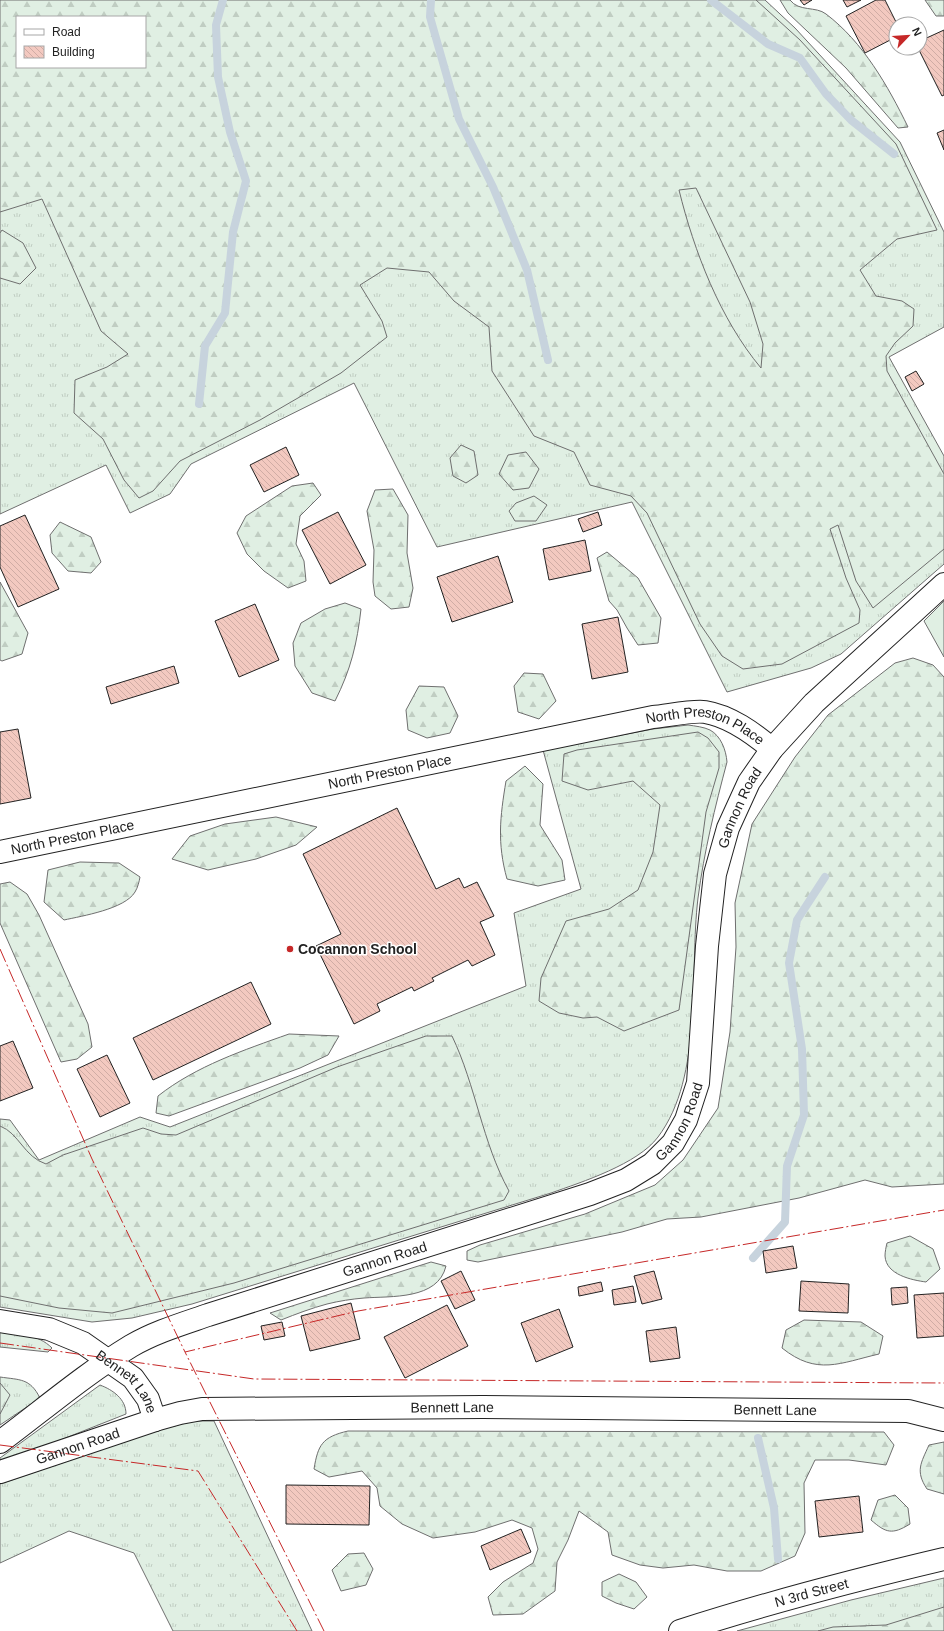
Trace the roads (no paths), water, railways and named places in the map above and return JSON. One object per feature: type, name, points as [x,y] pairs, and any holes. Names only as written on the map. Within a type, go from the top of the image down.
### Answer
[{"type":"street","name":"Gannon Road","points":[[0,1442],[110,1361],[132,1346],[156,1333],[590,1194],[626,1180],[652,1164],[673,1143],[686,1120],[698,1084],[715,874],[728,828],[749,782],[772,749],[814,703],[848,670],[944,584]]},
{"type":"street","name":"North Preston Place","points":[[0,852],[653,717],[705,712],[750,730],[772,749]]},
{"type":"street","name":"Bennett Lane","points":[[0,1321],[48,1329],[83,1343],[133,1378],[148,1399],[155,1420],[180,1412],[202,1409],[483,1407],[908,1411],[944,1420]]},
{"type":"street","name":"Gannon Road","points":[[0,1472],[155,1420]]},
{"type":"street","name":"N 3rd Street","points":[[680,1631],[763,1605],[865,1577],[944,1559]]},
{"type":"waterway","points":[[199,404],[205,346],[225,313],[233,232],[246,181],[230,132],[218,77],[216,25],[223,0]]},
{"type":"waterway","points":[[431,0],[430,17],[459,119],[493,187],[527,270],[548,360]]},
{"type":"waterway","points":[[711,0],[768,44],[800,58],[826,94],[851,120],[894,154]]},
{"type":"waterway","points":[[753,1258],[785,1222],[787,1166],[804,1115],[802,1049],[789,963],[797,920],[825,877]]},
{"type":"waterway","points":[[758,1438],[774,1508],[778,1559]]},
{"type":"place","name":"Cocannon School","points":[[290,949]]}]
